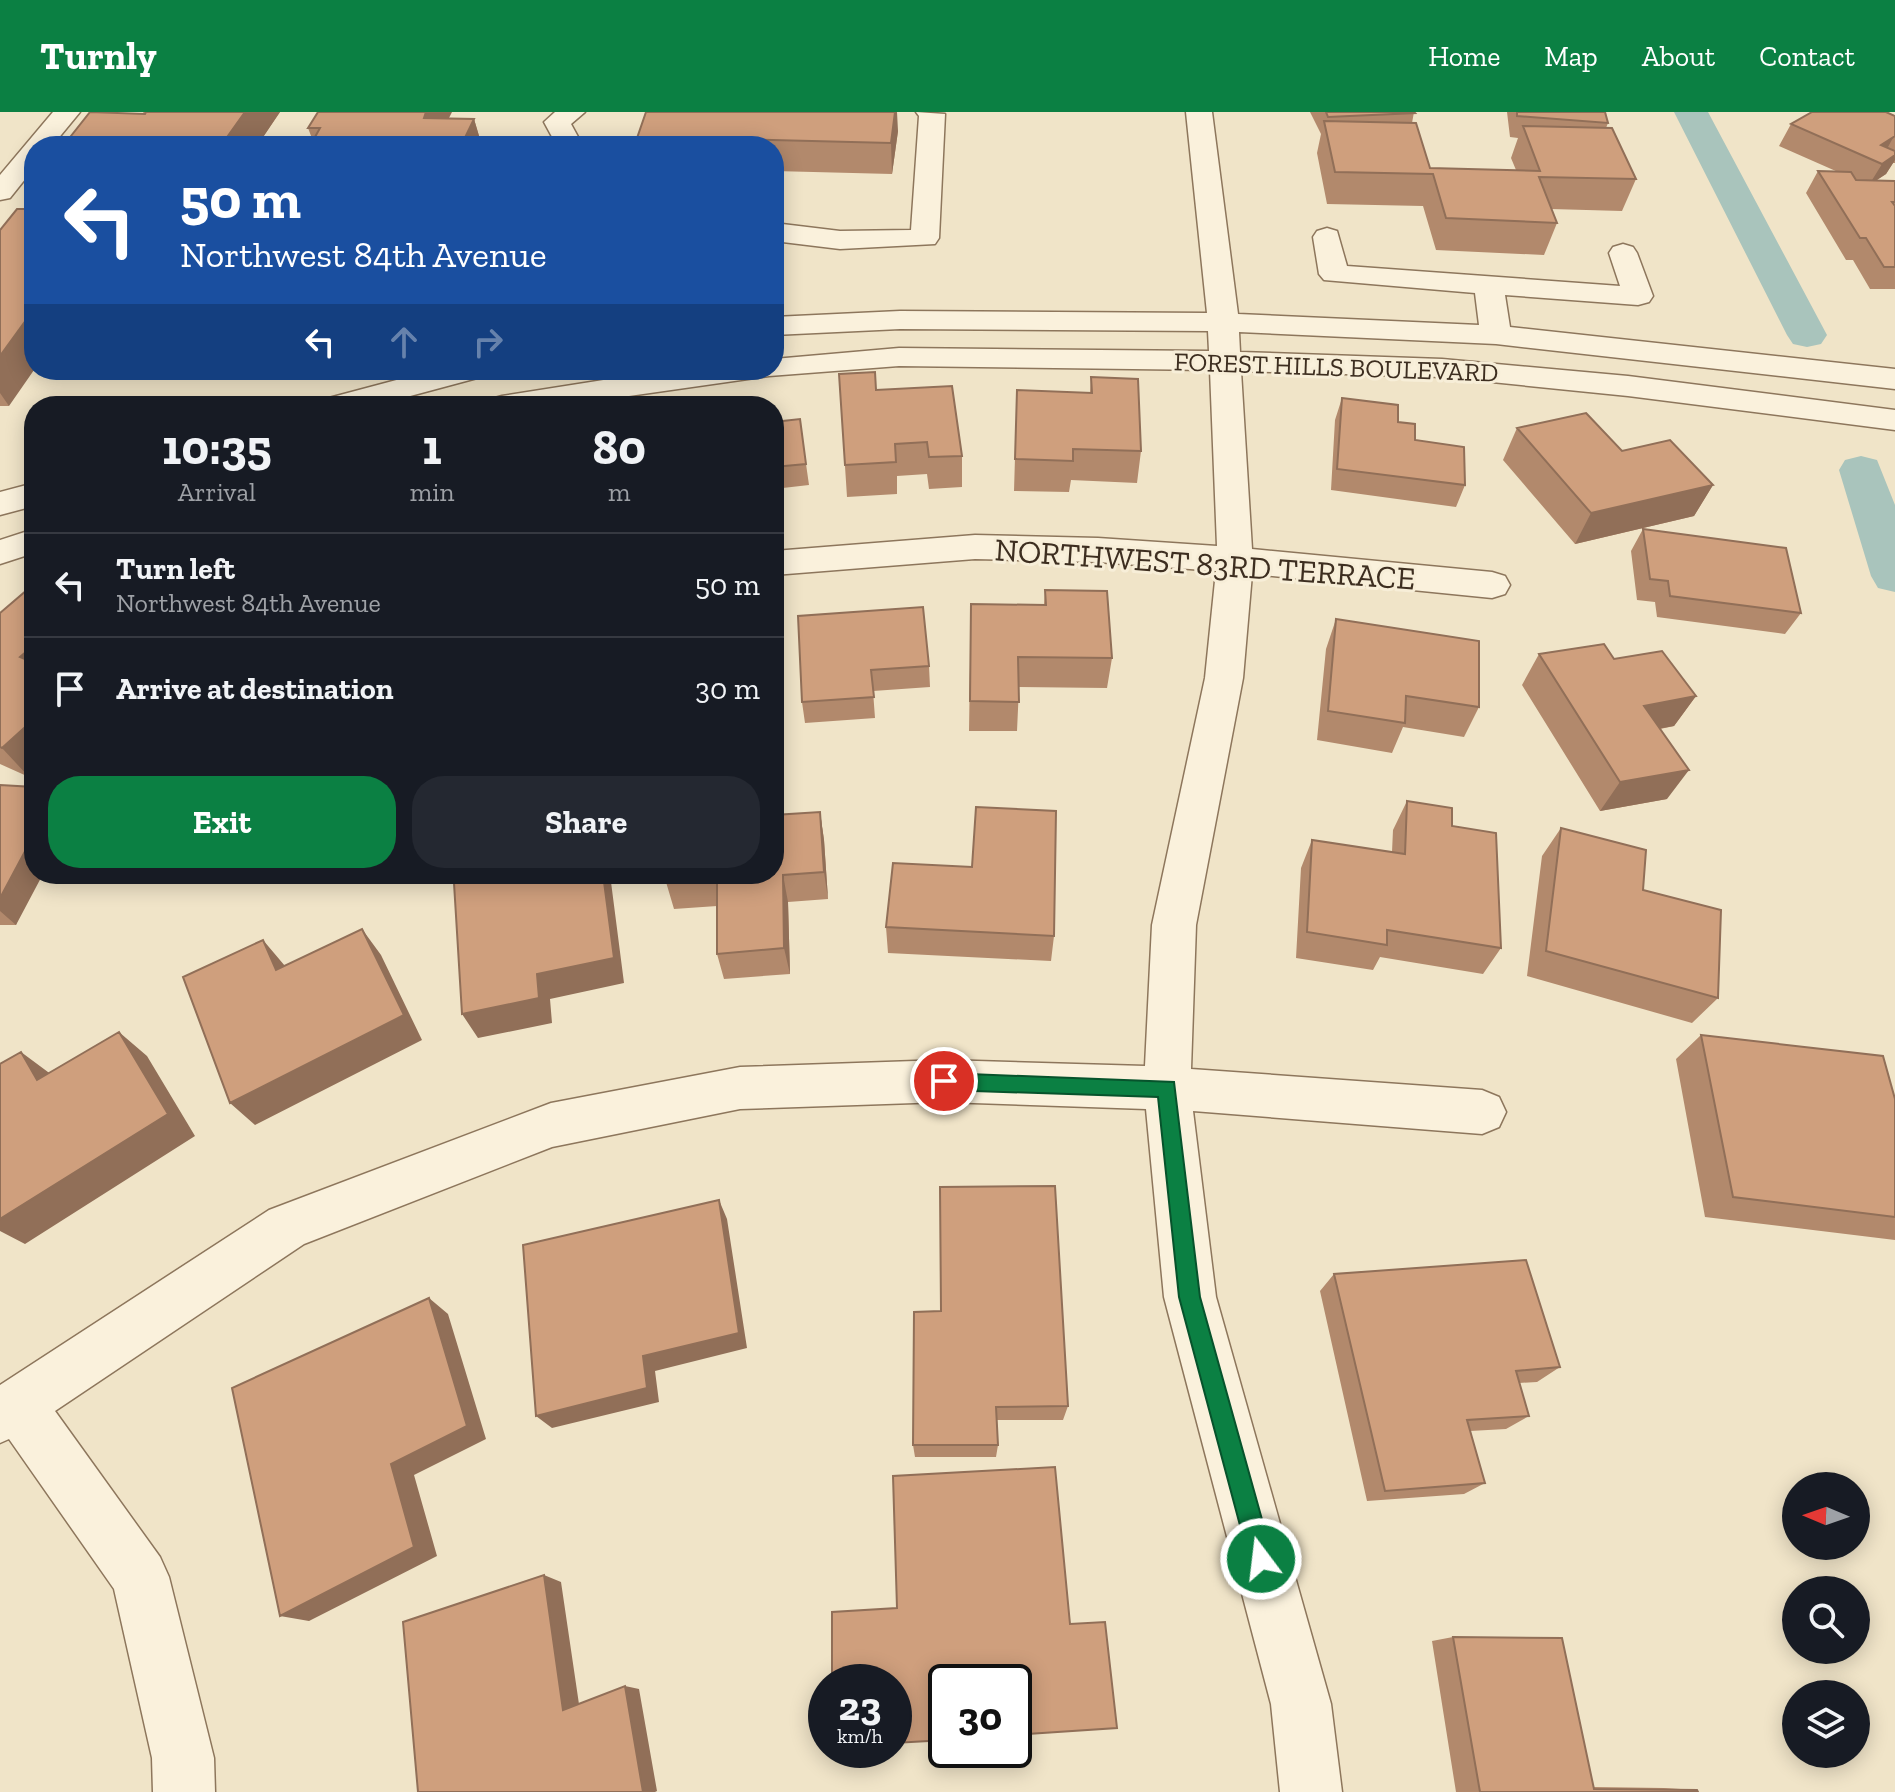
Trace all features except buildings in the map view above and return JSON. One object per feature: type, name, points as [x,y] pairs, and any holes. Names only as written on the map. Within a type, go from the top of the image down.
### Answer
[{"type":"street","points":[[47,136],[67,112]]},
{"type":"street","points":[[565,136],[557,122],[572,112]]},
{"type":"street","points":[[784,233],[840,240],[925,238],[932,114],[929,112]]},
{"type":"street","points":[[1199,112],[1222,322],[1235,560],[1224,678],[1174,925],[1167,1088],[1190,1297],[1301,1704],[1311,1792]]},
{"type":"street","points":[[0,192],[24,163]]},
{"type":"street","points":[[1327,237],[1334,274],[1638,296],[1623,253]]},
{"type":"street","points":[[1489,285],[1496,335]]},
{"type":"street","name":"FOREST HILLS BOULEVARD","points":[[784,326],[900,320],[1222,322],[1496,335],[1895,379]]},
{"type":"street","name":"FOREST HILLS BOULEVARD","points":[[784,367],[899,357],[1225,361],[1442,368],[1628,386],[1895,420]]},
{"type":"street","points":[[1839,373],[1846,414]]},
{"type":"street","points":[[373,396],[429,380]]},
{"type":"street","points":[[560,396],[664,380]]},
{"type":"street","points":[[0,504],[24,497]]},
{"type":"street","points":[[0,552],[24,544]]},
{"type":"street","name":"NORTHWEST 83RD TERRACE","points":[[784,562],[868,553],[1039,548],[1235,560],[1492,585]]},
{"type":"street","points":[[184,1792],[183,1758],[140,1577],[9,1410],[287,1227],[551,1125],[740,1088],[944,1081],[1167,1088],[1482,1112]]},
{"type":"waterway","points":[[1691,112],[1807,335]]},
{"type":"waterway","points":[[1861,470],[1895,576]]},
{"type":"route","points":[[944,1081],[1167,1088],[1190,1297],[1261,1559]]}]
